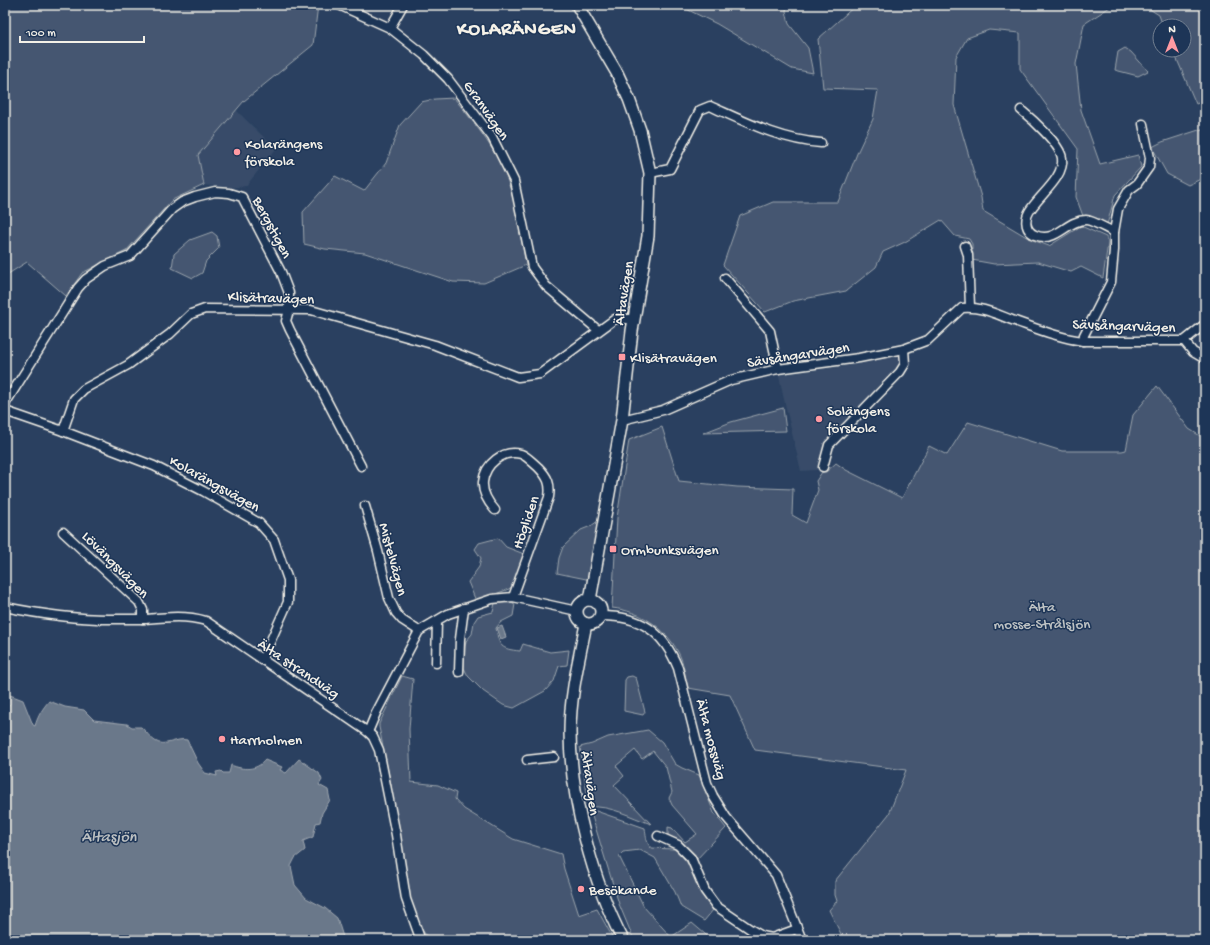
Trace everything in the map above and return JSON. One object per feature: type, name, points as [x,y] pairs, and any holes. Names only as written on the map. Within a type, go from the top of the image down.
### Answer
[{"type":"main road","name":"Ältavägen","points":[[577,5],[617,74],[629,99],[640,130],[650,173],[648,236],[634,319],[622,420],[590,600]]},
{"type":"main road","points":[[590,600],[598,604],[601,616],[597,622],[586,624],[579,618],[577,611],[582,603],[590,600]]},
{"type":"main road","name":"Ältavägen","points":[[586,624],[572,701],[570,732],[572,767],[580,816],[590,855],[604,898],[623,940]]},
{"type":"street","name":"Granvägen","points":[[339,5],[390,28],[424,55],[448,79],[492,137],[514,181],[532,267],[546,286],[598,330]]},
{"type":"street","points":[[390,28],[403,5]]},
{"type":"street","points":[[650,173],[670,169],[700,110],[710,106],[771,132],[806,142],[821,143]]},
{"type":"street","points":[[1020,110],[1040,127],[1058,149],[1062,158],[1062,166],[1059,173],[1050,187],[1029,212],[1026,222],[1028,229],[1034,235],[1042,238],[1049,238],[1060,233],[1072,224],[1086,220],[1114,232]]},
{"type":"street","points":[[1083,341],[1084,335],[1111,282],[1114,232],[1118,209],[1129,190],[1136,184],[1149,167],[1150,158],[1143,124]]},
{"type":"street","name":"Bergstigen","points":[[5,404],[78,288],[86,279],[105,266],[130,256],[172,209],[182,202],[215,192],[229,193],[242,197],[284,279],[289,293],[286,321],[341,430],[361,466]]},
{"type":"street","points":[[965,246],[968,255],[970,307]]},
{"type":"street","points":[[725,278],[770,331],[778,369]]},
{"type":"street","name":"Klisätravägen","points":[[63,430],[74,399],[84,389],[128,365],[170,334],[191,314],[205,309],[271,308],[311,310],[436,345],[518,377],[540,374],[615,319],[634,319]]},
{"type":"street","name":"Sävsångarvägen","points":[[622,420],[662,410],[731,380],[778,369],[859,358],[904,349],[928,340],[962,308],[980,308],[1049,333],[1083,341],[1184,341],[1205,324]]},
{"type":"street","points":[[1184,341],[1193,352],[1205,359]]},
{"type":"street","points":[[823,467],[829,445],[900,372],[905,364],[904,349]]},
{"type":"street","points":[[5,410],[63,430]]},
{"type":"street","name":"Kolarängsvägen","points":[[63,430],[154,466],[259,523],[274,540],[288,580],[288,602],[262,660]]},
{"type":"street","name":"Högliden","points":[[495,510],[487,501],[484,492],[483,482],[486,472],[490,465],[498,457],[508,453],[521,454],[529,459],[544,474],[550,488],[549,498],[513,597]]},
{"type":"street","name":"Mistelvägen","points":[[365,506],[377,545],[389,598],[396,613],[402,620],[418,630]]},
{"type":"street","name":"Lövängsvägen","points":[[63,532],[110,573],[139,602],[143,610],[143,619]]},
{"type":"street","points":[[368,732],[418,630],[448,614],[492,598],[513,597],[577,611]]},
{"type":"street","name":"Älta strandväg","points":[[5,607],[64,617],[143,619],[177,616],[194,617],[206,621],[368,732],[373,737],[379,750],[396,835],[404,893],[420,938]]},
{"type":"street","points":[[459,672],[460,639],[464,608]]},
{"type":"street","name":"Älta mossväg","points":[[601,616],[635,620],[653,630],[664,641],[678,668],[707,783],[726,817],[776,875],[787,899],[802,940]]},
{"type":"street","points":[[436,663],[437,621]]},
{"type":"street","points":[[527,760],[554,757]]},
{"type":"street","points":[[658,836],[678,845],[691,858],[705,890],[716,906],[762,936],[772,939],[797,929]]},
{"type":"shaded area","name":"Kolarängens förskola","points":[[236,110],[276,149],[246,186],[229,188],[204,185],[198,155]]},
{"type":"shaded area","name":"Solängens förskola","points":[[899,356],[900,366],[826,444],[817,470],[801,471],[779,375],[859,364]]},
{"type":"green space","points":[[5,5],[318,5],[313,45],[244,101],[198,155],[204,185],[172,200],[126,251],[82,273],[66,296],[27,262],[5,276]]},
{"type":"green space","points":[[678,5],[787,5],[786,11],[789,24],[808,48],[813,73],[792,69],[717,24]]},
{"type":"green space","points":[[856,5],[1113,5],[1084,24],[1076,64],[1081,110],[1100,164],[1138,155],[1141,167],[1115,195],[1107,225],[1083,216],[1076,197],[1078,149],[1020,69],[1020,33],[989,30],[967,38],[956,57],[954,105],[981,197],[983,211],[1030,239],[1049,246],[1081,226],[1106,237],[1108,243],[1103,278],[1081,267],[1071,272],[1038,262],[994,264],[972,260],[972,244],[969,239],[955,236],[941,220],[905,242],[883,252],[876,267],[846,291],[793,301],[765,312],[723,265],[740,216],[773,202],[838,202],[858,151],[873,119],[878,90],[823,88],[818,39]]},
{"type":"green space","points":[[1143,5],[1205,5],[1205,106],[1203,101],[1196,104],[1176,58],[1192,58],[1192,18],[1160,18],[1159,15]]},
{"type":"green space","points":[[1125,48],[1131,52],[1148,71],[1138,76],[1115,70],[1118,52]]},
{"type":"green space","points":[[454,98],[487,141],[503,169],[511,192],[520,229],[526,265],[484,283],[453,282],[365,253],[325,249],[304,244],[303,212],[335,176],[364,191],[386,163],[400,125],[421,102],[435,99]]},
{"type":"green space","points":[[1205,128],[1205,177],[1188,185],[1167,174],[1152,147],[1162,142]]},
{"type":"green space","points":[[212,232],[217,236],[219,248],[206,261],[202,273],[193,278],[172,268],[174,254],[190,240]]},
{"type":"green space","name":"Älta mosse-Strålsjön","points":[[1157,386],[1189,429],[1205,439],[1205,940],[844,940],[829,910],[837,901],[835,895],[835,881],[889,814],[906,770],[755,750],[730,695],[688,688],[680,656],[673,643],[666,635],[651,622],[642,617],[612,608],[617,518],[629,440],[662,427],[679,481],[737,487],[793,489],[792,515],[806,523],[818,490],[816,481],[822,472],[826,472],[836,463],[846,470],[902,498],[929,446],[947,455],[968,422],[1062,451],[1126,450],[1133,415]]},
{"type":"green space","points":[[783,408],[786,431],[703,433],[731,422]]},
{"type":"green space","points":[[602,518],[591,580],[557,573],[559,558],[563,547],[581,530],[591,526]]},
{"type":"green space","points":[[498,538],[506,547],[524,554],[514,585],[509,589],[476,601],[468,582],[479,567],[481,558],[475,549],[479,543]]},
{"type":"green space","points":[[502,602],[515,604],[513,616],[501,622],[496,628],[498,639],[502,646],[520,651],[523,644],[550,652],[569,650],[567,665],[559,666],[554,681],[545,691],[514,708],[503,705],[483,691],[468,676],[464,668],[466,641],[472,634],[474,622],[478,616],[493,612],[495,603]]},
{"type":"green space","points":[[402,676],[413,679],[409,729],[411,782],[438,785],[456,793],[455,799],[464,809],[513,839],[561,854],[564,869],[579,915],[597,909],[614,940],[430,940],[418,925],[404,884],[391,786],[379,727],[379,724]]},
{"type":"green space","points":[[632,676],[636,678],[637,681],[645,712],[643,715],[624,711],[625,680],[627,677]]},
{"type":"green space","points":[[648,730],[662,742],[675,764],[699,775],[714,813],[726,828],[696,860],[683,845],[668,835],[668,827],[672,828],[685,842],[697,834],[672,805],[669,798],[672,792],[666,767],[653,751],[642,759],[635,750],[616,766],[624,776],[614,785],[651,824],[613,810],[589,807],[580,747],[592,744],[608,737]]},
{"type":"green space","points":[[596,811],[645,828],[647,841],[651,848],[674,849],[680,853],[691,868],[701,893],[713,910],[704,921],[681,907],[675,892],[655,858],[640,850],[623,852],[619,856],[644,907],[671,937],[692,923],[712,940],[634,940],[619,904],[591,813]]},
{"type":"water","points":[[502,626],[506,637],[501,639],[497,628]]},
{"type":"water","name":"Ältasjön","points":[[10,695],[23,700],[33,725],[35,726],[40,713],[49,701],[65,707],[84,710],[94,720],[127,724],[132,727],[141,727],[153,740],[159,743],[167,743],[183,739],[187,740],[198,763],[205,773],[217,776],[216,772],[221,771],[223,773],[229,773],[231,765],[245,769],[253,768],[265,760],[282,767],[280,770],[286,773],[299,759],[319,773],[322,780],[319,785],[328,790],[330,800],[322,813],[320,822],[316,823],[313,837],[303,841],[305,850],[295,858],[291,866],[295,885],[306,898],[325,908],[337,918],[344,940],[5,940],[5,710],[10,704]]},
{"type":"place","name":"Kolarängens förskola","points":[[237,152]]},
{"type":"place","name":"Klisätravägen","points":[[622,357]]},
{"type":"place","name":"Solängens förskola","points":[[819,419]]},
{"type":"place","name":"Ormbunksvägen","points":[[613,549]]},
{"type":"place","name":"Harrholmen","points":[[222,739]]},
{"type":"place","name":"Besökande","points":[[581,889]]},
{"type":"district","name":"KOLARÄNGEN","points":[[517,27]]}]
